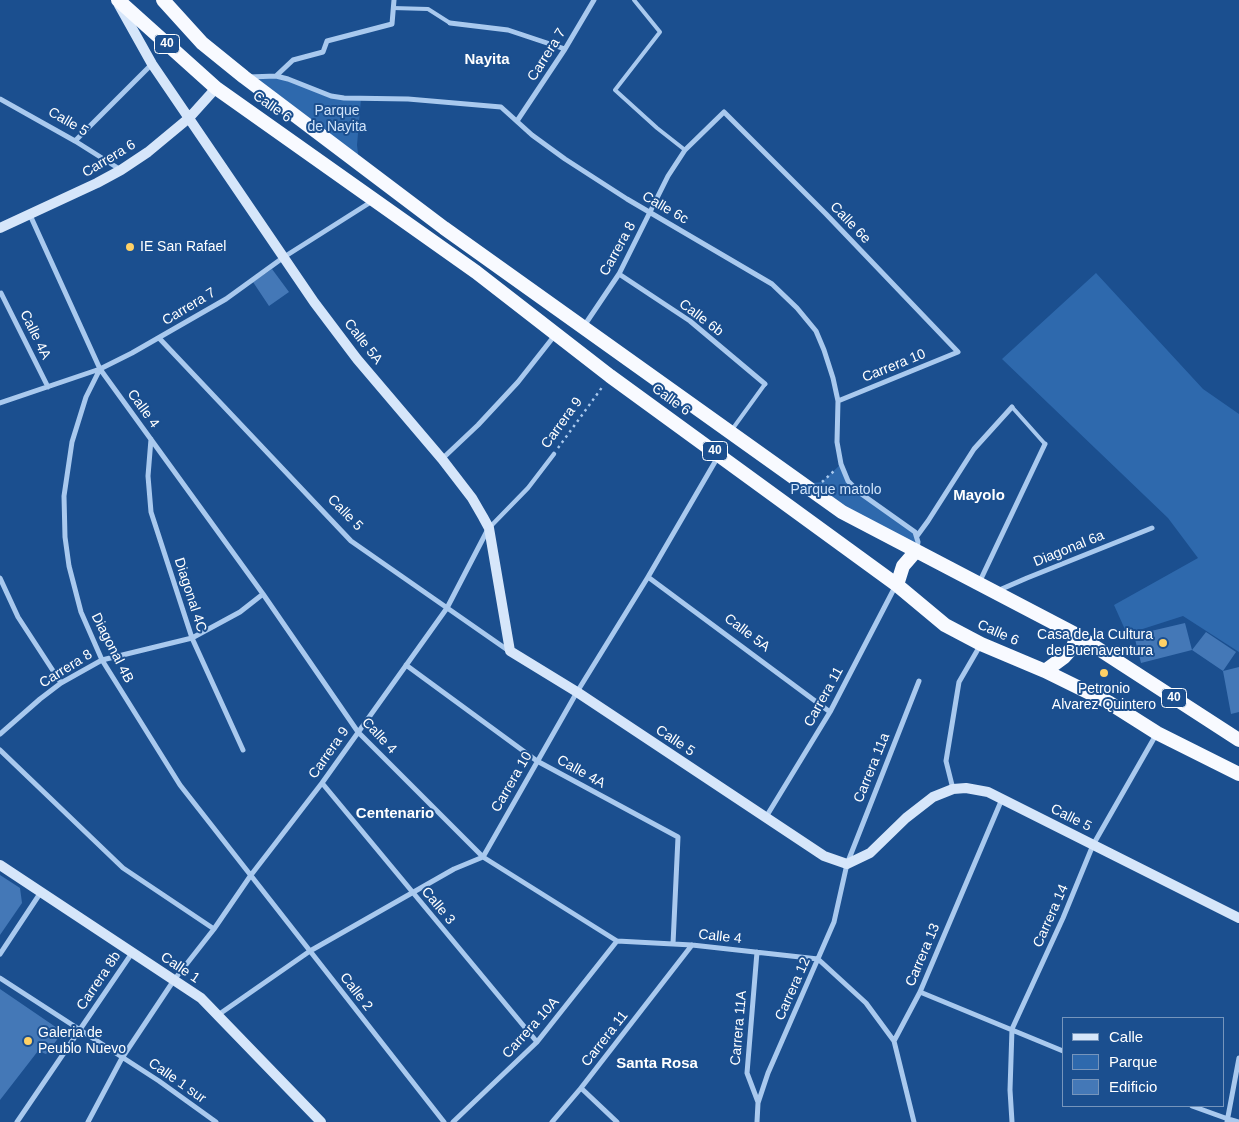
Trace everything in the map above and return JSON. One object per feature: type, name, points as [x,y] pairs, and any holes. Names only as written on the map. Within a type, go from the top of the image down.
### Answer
[{"type":"highway","name":"Calle 6","points":[[117,0],[216,88],[476,272],[610,376],[897,585],[945,625],[981,644],[1045,671],[1108,702],[1158,733],[1239,774]]},
{"type":"highway","name":"Calle 6","points":[[163,0],[202,43],[244,77],[444,228],[584,326],[842,512],[1077,635],[1239,740]]},
{"type":"highway","points":[[897,585],[903,566],[916,551]]},
{"type":"highway","points":[[1045,671],[1064,657],[1073,647],[1077,635]]},
{"type":"main road","name":"Calle 6","points":[[117,0],[152,64]]},
{"type":"main road","name":"Calle 5A","points":[[152,64],[314,302],[357,359],[442,459],[472,498],[489,528],[510,651]]},
{"type":"main road","name":"Carrera 6","points":[[0,228],[97,184],[121,170],[148,152],[189,118],[216,88]]},
{"type":"main road","name":"Calle 5","points":[[510,651],[576,692],[824,856],[847,864]]},
{"type":"main road","name":"Calle 5","points":[[953,788],[988,792],[1239,918]]},
{"type":"main road","points":[[847,864],[870,853],[906,818],[933,797],[953,788]]},
{"type":"main road","name":"Calle 1","points":[[0,865],[201,998],[321,1122]]},
{"type":"street","points":[[276,76],[293,60],[323,52],[327,41],[392,24],[394,0]]},
{"type":"street","name":"Carrera 7","points":[[517,120],[565,49],[594,0]]},
{"type":"street","points":[[450,22],[508,30],[565,49]]},
{"type":"street","points":[[76,141],[152,64]]},
{"type":"street","name":"Calle 6c","points":[[244,77],[276,76],[331,96],[344,98],[417,100],[501,107],[532,135],[565,159],[651,213],[772,284],[797,308],[816,331],[833,378],[838,401],[837,442],[841,464],[848,481],[860,493],[915,532],[917,536]]},
{"type":"street","name":"Calle 5","points":[[0,99],[76,141],[121,170]]},
{"type":"street","name":"Carrera 8","points":[[584,326],[619,274],[668,176],[685,150],[724,112]]},
{"type":"street","name":"Calle 6e","points":[[724,112],[826,214],[958,352]]},
{"type":"street","name":"Carrera 7","points":[[0,403],[100,368],[160,338],[226,299],[284,257],[374,200]]},
{"type":"street","name":"Calle 4","points":[[30,215],[100,368],[263,594],[358,732],[483,857],[617,941],[692,945],[818,959]]},
{"type":"street","name":"Calle 6b","points":[[619,274],[690,321],[765,384]]},
{"type":"street","name":"Calle 4A","points":[[1,293],[48,387]]},
{"type":"street","points":[[442,459],[478,425],[518,382],[555,335]]},
{"type":"street","name":"Calle 5","points":[[160,338],[351,541],[510,651]]},
{"type":"street","name":"Carrera 10","points":[[838,401],[958,352]]},
{"type":"street","name":"Diagonal 4B","points":[[100,368],[86,397],[72,442],[64,496],[65,537],[69,566],[81,612],[102,660],[180,785],[251,875]]},
{"type":"street","points":[[916,551],[917,536],[974,449],[1012,408]]},
{"type":"street","name":"Diagonal 4C","points":[[152,439],[148,476],[151,512],[192,638],[243,750]]},
{"type":"street","points":[[978,584],[1044,444]]},
{"type":"street","name":"Carrera 9","points":[[88,1122],[122,1058],[174,980],[214,929],[251,875],[322,783],[447,608],[489,528],[528,488],[554,454]]},
{"type":"street","name":"Carrera 10","points":[[483,857],[576,692],[648,577],[719,454]]},
{"type":"street","name":"Diagonal 6a","points":[[994,593],[1152,528]]},
{"type":"street","name":"Calle 5A","points":[[648,577],[830,712]]},
{"type":"street","points":[[0,578],[18,617],[61,682]]},
{"type":"street","name":"Carrera 11","points":[[766,817],[830,712],[897,585]]},
{"type":"street","name":"Carrera 8","points":[[0,734],[61,682],[102,660],[192,638],[240,612],[263,594]]},
{"type":"street","points":[[953,788],[946,761],[959,682],[981,644]]},
{"type":"street","name":"Calle 4A","points":[[406,665],[538,761],[678,837],[673,944]]},
{"type":"street","name":"Carrera 11a","points":[[847,864],[919,681]]},
{"type":"street","name":"Carrera 14","points":[[1012,1122],[1010,1090],[1012,1029],[1063,918],[1093,846],[1158,733]]},
{"type":"street","points":[[0,750],[122,868],[214,929]]},
{"type":"street","name":"Calle 3","points":[[322,783],[537,1042]]},
{"type":"street","name":"Carrera 13","points":[[894,1041],[920,992],[1002,799]]},
{"type":"street","points":[[218,1015],[310,951],[454,869],[483,857]]},
{"type":"street","name":"Carrera 12","points":[[756,1122],[758,1103],[768,1073],[834,922],[847,864]]},
{"type":"street","name":"Calle 2","points":[[251,875],[444,1122]]},
{"type":"street","points":[[0,954],[41,892]]},
{"type":"street","name":"Carrera 10A","points":[[453,1122],[537,1042],[617,941]]},
{"type":"street","name":"Carrera 11","points":[[552,1122],[581,1088],[692,945]]},
{"type":"street","name":"Carrera 8b","points":[[16,1122],[133,952]]},
{"type":"street","name":"Carrera 11A","points":[[757,952],[747,1073],[758,1103]]},
{"type":"street","points":[[818,959],[866,1003],[894,1041],[914,1122]]},
{"type":"street","name":"Calle 1 sur","points":[[0,978],[80,1029],[216,1122]]},
{"type":"street","points":[[920,992],[1062,1051]]},
{"type":"street","points":[[1228,1121],[1239,1058]]},
{"type":"street","points":[[581,1088],[617,1122]]},
{"type":"street","points":[[1194,1107],[1228,1121],[1239,1122]]},
{"type":"lane","points":[[634,0],[660,32],[615,90],[657,128],[685,150]]},
{"type":"lane","points":[[393,8],[428,9],[450,22]]},
{"type":"lane","points":[[730,433],[765,384]]},
{"type":"lane","points":[[1012,408],[1044,444]]},
{"type":"path","name":"Carrera 9","points":[[554,454],[610,376]]},
{"type":"green space","name":"Parque de Nayita","points":[[276,76],[328,95],[361,99],[357,145],[359,162],[244,77]]},
{"type":"green space","points":[[1096,273],[1203,389],[1239,414],[1239,652],[1183,616],[1127,634],[1114,605],[1198,558],[1168,518],[1002,359]]},
{"type":"green space","name":"Parque matolo","points":[[841,464],[848,481],[860,493],[915,532],[916,551],[843,512],[812,483],[822,482]]},
{"type":"building","points":[[272,269],[289,292],[269,306],[253,282]]},
{"type":"building","name":"Casa de la Cultura de Buenaventura","points":[[1185,623],[1192,650],[1141,663],[1134,635]]},
{"type":"building","points":[[1206,632],[1236,652],[1223,671],[1192,650]]},
{"type":"building","points":[[1239,667],[1239,712],[1231,714],[1223,671]]},
{"type":"building","points":[[0,875],[20,888],[22,903],[0,935]]},
{"type":"building","name":"Galeria de Peublo Nuevo","points":[[0,989],[63,1032],[46,1054],[38,1051],[0,1100]]},
{"type":"place","name":"IE San Rafael","points":[[130,247]]},
{"type":"place","name":"Casa de la Cultura de Buenaventura","points":[[1163,643]]},
{"type":"place","name":"Petronio Alvarez Quintero","points":[[1104,673]]},
{"type":"place","name":"Galeria de Peublo Nuevo","points":[[28,1041]]},
{"type":"district","name":"Nayita","points":[[487,60]]},
{"type":"district","name":"Mayolo","points":[[979,496]]},
{"type":"district","name":"Centenario","points":[[395,814]]},
{"type":"district","name":"Santa Rosa","points":[[657,1064]]}]
